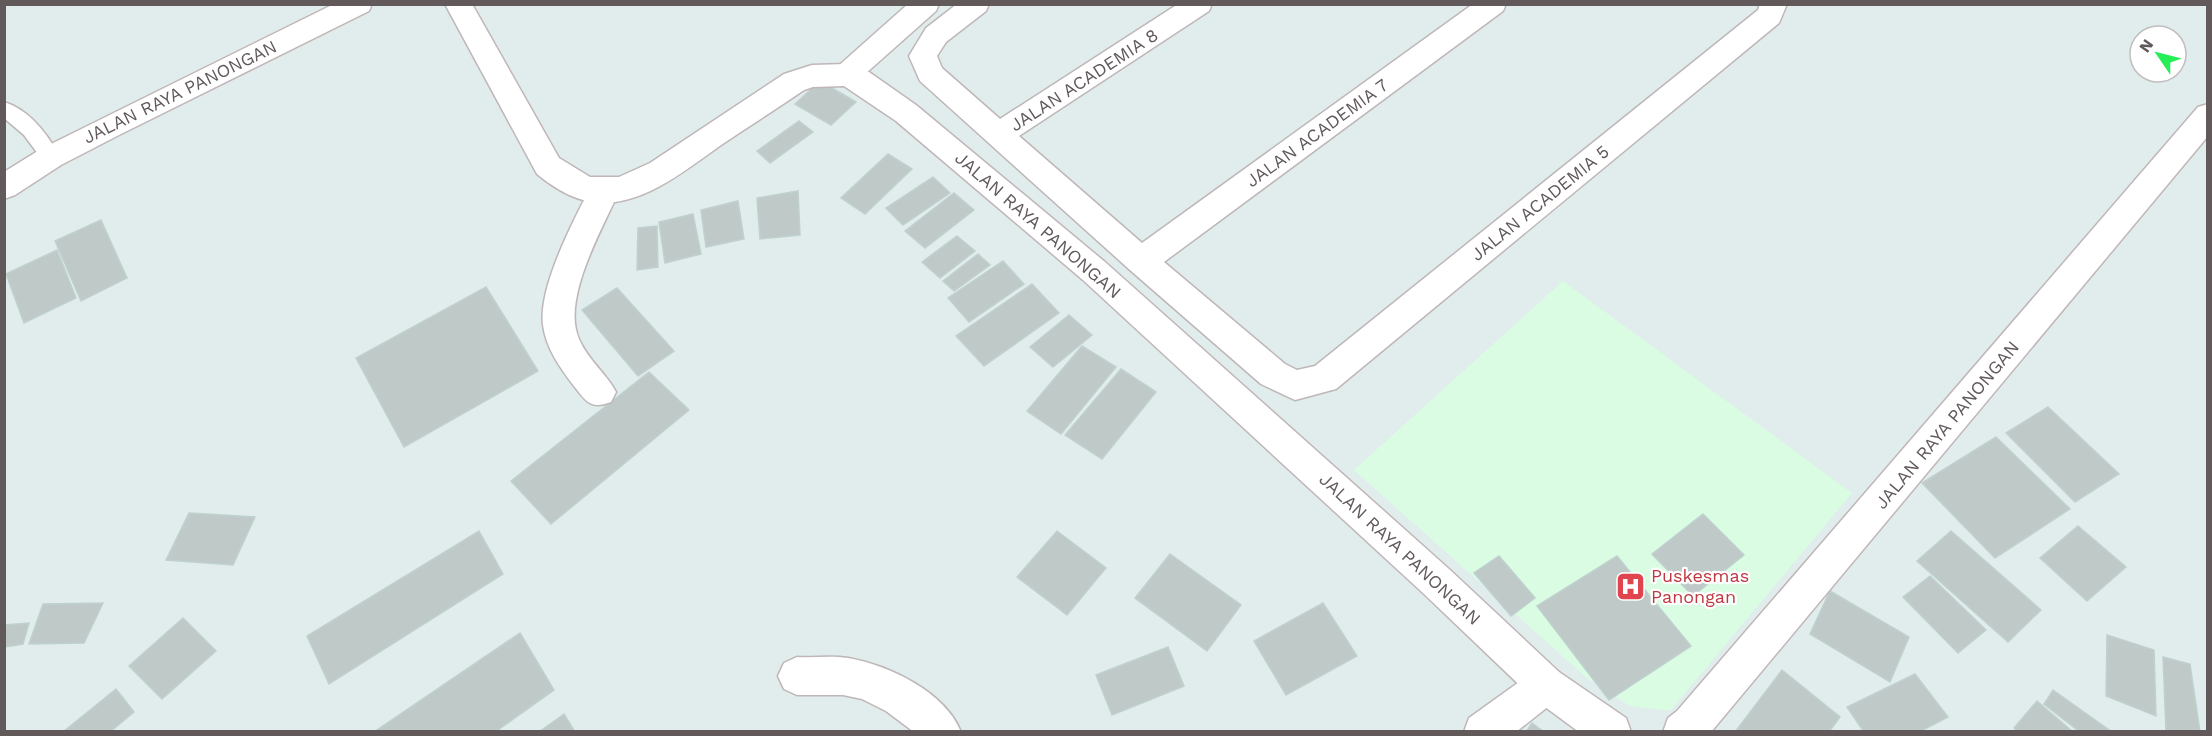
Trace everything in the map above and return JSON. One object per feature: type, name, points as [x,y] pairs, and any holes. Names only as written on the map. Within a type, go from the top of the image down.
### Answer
[{"type":"street","name":"JALAN RAYA PANONGAN","points":[[4,186],[51,157],[359,4]]},
{"type":"street","points":[[458,4],[548,166],[560,176],[574,183],[604,191],[639,182],[660,171],[794,82],[812,76],[846,75],[926,4]]},
{"type":"street","points":[[976,4],[936,35],[923,56],[930,74],[1141,261]]},
{"type":"street","name":"JALAN ACADEMIA 8","points":[[999,135],[1199,4]]},
{"type":"street","name":"JALAN ACADEMIA 7","points":[[1141,261],[1493,4]]},
{"type":"street","name":"JALAN ACADEMIA 5","points":[[1141,261],[1273,374],[1295,385],[1324,379],[1768,16],[1774,4]]},
{"type":"street","name":"JALAN RAYA PANONGAN","points":[[846,75],[859,80],[906,113],[1094,271],[1436,581],[1546,685],[1612,732]]},
{"type":"street","name":"JALAN RAYA PANONGAN","points":[[1682,732],[1699,716],[2204,123]]},
{"type":"street","points":[[599,392],[561,338],[558,314],[574,256],[589,228],[604,191]]},
{"type":"street","points":[[797,676],[849,677],[887,690],[926,714],[942,732]]},
{"type":"street","points":[[1482,732],[1546,685]]},
{"type":"lane","points":[[4,109],[13,113],[37,135],[51,157]]},
{"type":"shaded area","name":"Puskesmas Panongan","points":[[1563,281],[1852,493],[1670,711],[1630,706],[1587,678],[1354,470]]},
{"type":"building","points":[[820,81],[856,102],[831,125],[795,104]]},
{"type":"building","points":[[799,121],[813,132],[770,163],[757,151]]},
{"type":"building","points":[[888,154],[912,169],[865,214],[841,198]]},
{"type":"building","points":[[933,177],[950,193],[903,225],[886,208]]},
{"type":"building","points":[[798,191],[800,235],[760,239],[757,198]]},
{"type":"building","points":[[954,193],[974,210],[925,248],[905,231]]},
{"type":"building","points":[[738,201],[744,239],[706,247],[701,210]]},
{"type":"building","points":[[693,214],[701,254],[665,263],[659,222]]},
{"type":"building","points":[[101,220],[127,278],[81,301],[55,241]]},
{"type":"building","points":[[657,226],[658,267],[637,270],[638,228]]},
{"type":"building","points":[[957,236],[975,251],[940,278],[922,262]]},
{"type":"building","points":[[57,250],[76,298],[24,323],[6,274]]},
{"type":"building","points":[[978,254],[990,265],[954,291],[943,281]]},
{"type":"building","points":[[1003,261],[1024,284],[969,322],[948,298]]},
{"type":"building","points":[[1032,284],[1059,313],[984,366],[956,336]]},
{"type":"building","points":[[486,287],[538,371],[404,447],[356,358]]},
{"type":"building","points":[[617,288],[674,351],[638,376],[582,310]]},
{"type":"building","points":[[1069,315],[1092,335],[1053,367],[1030,347]]},
{"type":"building","points":[[1082,346],[1116,367],[1061,434],[1027,411]]},
{"type":"building","points":[[1121,369],[1156,392],[1102,459],[1065,435]]},
{"type":"building","points":[[649,372],[689,410],[551,524],[511,481]]},
{"type":"building","points":[[2048,407],[2119,474],[2075,502],[2006,433]]},
{"type":"building","points":[[1996,437],[2070,509],[1995,558],[1922,483]]},
{"type":"building","points":[[189,513],[255,517],[233,565],[166,560]]},
{"type":"building","points":[[1703,514],[1744,555],[1693,596],[1652,554]]},
{"type":"building","points":[[2078,526],[2126,567],[2087,601],[2040,558]]},
{"type":"building","points":[[479,531],[503,574],[329,684],[307,636]]},
{"type":"building","points":[[1057,531],[1106,568],[1067,615],[1017,577]]},
{"type":"building","points":[[1951,531],[2041,610],[2008,642],[1917,561]]},
{"type":"building","points":[[1170,554],[1241,605],[1207,651],[1135,598]]},
{"type":"building","points":[[1499,556],[1535,598],[1511,616],[1474,573]]},
{"type":"building","points":[[1617,556],[1691,646],[1609,700],[1537,606]]},
{"type":"building","points":[[1930,576],[1986,630],[1958,653],[1903,597]]},
{"type":"building","points":[[1830,591],[1909,637],[1890,682],[1810,634]]},
{"type":"building","points":[[103,603],[84,643],[29,644],[43,604]]},
{"type":"building","points":[[1323,603],[1357,656],[1286,695],[1254,641]]},
{"type":"building","points":[[183,618],[216,651],[162,699],[129,666]]},
{"type":"building","points":[[29,623],[23,644],[4,647],[4,625]]},
{"type":"building","points":[[520,633],[554,690],[495,732],[374,732]]},
{"type":"building","points":[[2107,635],[2154,650],[2156,716],[2106,696]]},
{"type":"building","points":[[1168,647],[1184,686],[1112,715],[1096,675]]},
{"type":"building","points":[[2163,657],[2190,664],[2200,732],[2166,732]]},
{"type":"building","points":[[1782,670],[1840,717],[1829,732],[1735,732]]},
{"type":"building","points":[[1915,674],[1948,717],[1919,732],[1864,732],[1847,707]]},
{"type":"building","points":[[116,689],[134,712],[110,732],[63,732]]},
{"type":"building","points":[[2053,690],[2112,732],[2080,732],[2044,704]]},
{"type":"building","points":[[2037,701],[2073,732],[2018,732],[2014,728]]},
{"type":"building","points":[[564,714],[575,732],[539,732]]},
{"type":"building","points":[[1532,723],[1544,732],[1526,732]]},
{"type":"place","name":"Puskesmas Panongan","points":[[1630,586]]}]
